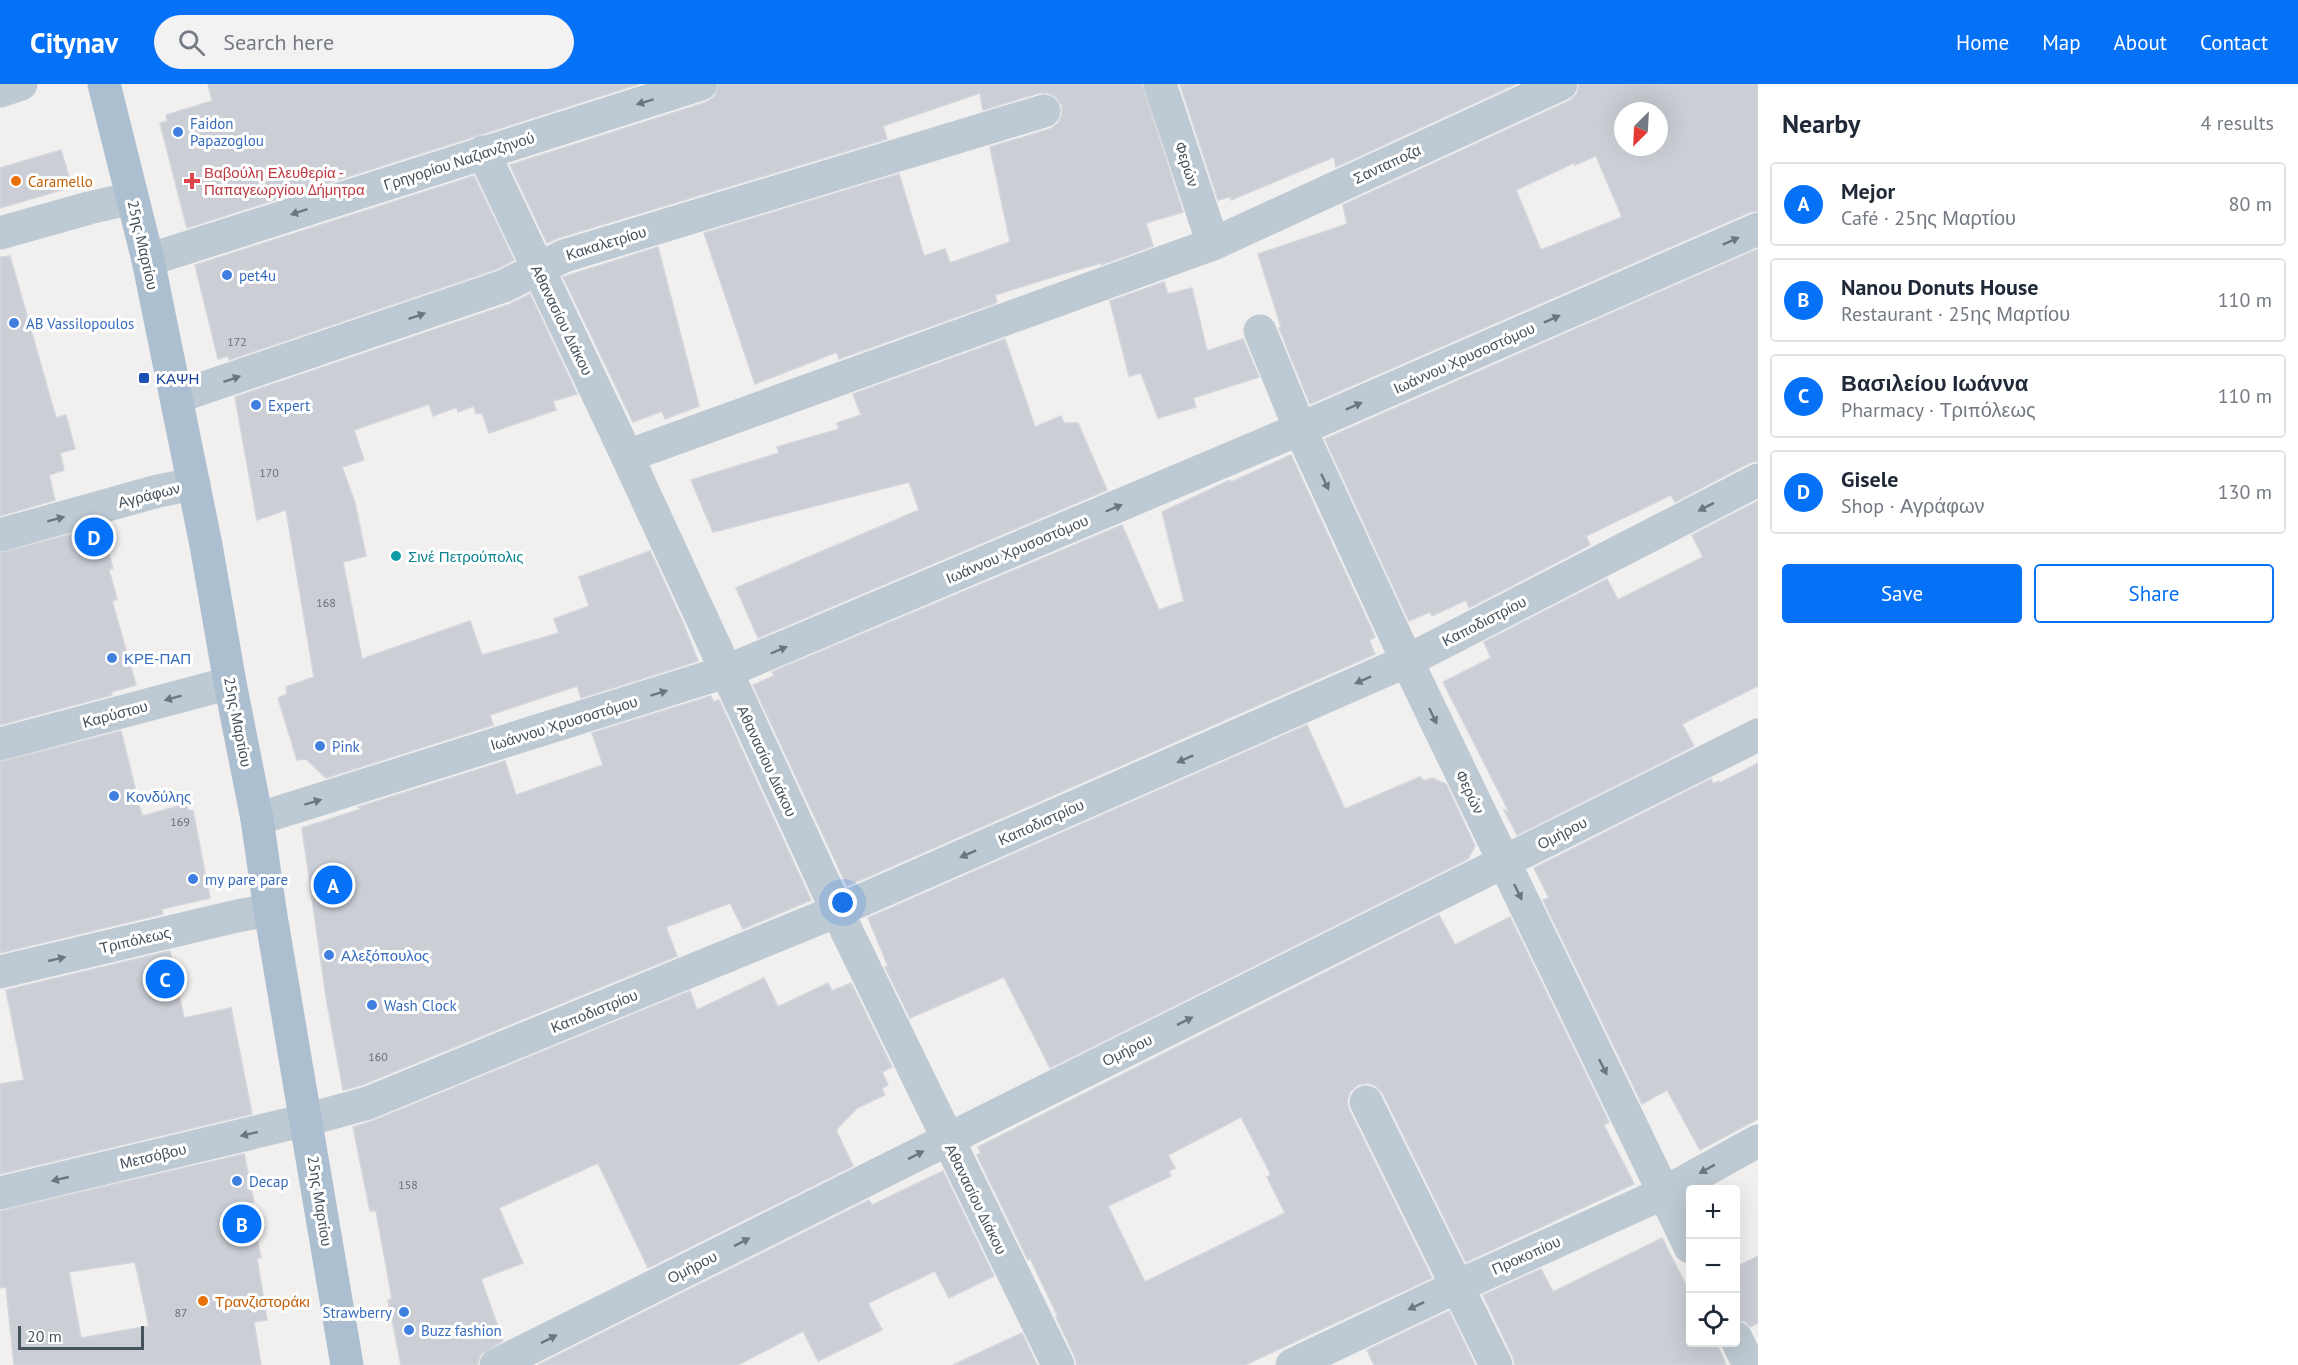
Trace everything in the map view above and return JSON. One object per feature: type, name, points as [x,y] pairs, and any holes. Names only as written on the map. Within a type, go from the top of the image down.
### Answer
[{"type":"main road","name":"25ης Μαρτίου","points":[[104,84],[148,260],[194,484],[257,819],[270,910],[347,1365]]},
{"type":"street","points":[[0,91],[21,84]]},
{"type":"street","name":"Γρηγορίου Ναζιανζηνού","points":[[148,260],[701,84]]},
{"type":"street","name":"Φερών","points":[[1160,84],[1213,244]]},
{"type":"street","name":"Σανταποζα","points":[[627,456],[1213,244],[1561,84]]},
{"type":"street","name":"Κακαλετρίου","points":[[177,398],[504,286],[564,256],[1044,111]]},
{"type":"street","name":"Αθανασίου Διάκου","points":[[483,152],[627,456],[837,911],[1058,1365]]},
{"type":"street","points":[[0,233],[132,198]]},
{"type":"street","name":"Ιωάννου Χρυσοστόμου","points":[[257,819],[725,672],[1300,429],[1758,229]]},
{"type":"street","name":"Φερών","points":[[1260,331],[1300,429],[1407,661],[1686,1239]]},
{"type":"street","name":"Καποδιστρίου","points":[[306,1120],[368,1103],[837,911],[1407,661],[1758,480]]},
{"type":"street","name":"Αγράφων","points":[[0,535],[158,491],[194,484]]},
{"type":"street","name":"Καρύστου","points":[[0,744],[230,683]]},
{"type":"street","name":"Ομήρου","points":[[496,1365],[1758,735]]},
{"type":"street","name":"Τριπόλεως","points":[[0,972],[270,910]]},
{"type":"street","points":[[1366,1102],[1496,1365]]},
{"type":"street","name":"Μετσόβου","points":[[0,1193],[306,1120]]},
{"type":"street","name":"Προκοπίου","points":[[1292,1365],[1458,1286],[1664,1193],[1758,1142]]},
{"type":"street","points":[[1740,1346],[1749,1365]]},
{"type":"building","points":[[208,84],[639,84],[187,228],[160,123],[167,121],[166,115],[212,101]]},
{"type":"building","points":[[719,84],[1142,84],[1183,212],[1146,223],[1153,246],[1101,265],[1101,263],[995,295],[997,302],[993,304],[839,359],[837,352],[755,384],[704,233],[899,174],[924,256],[945,249],[950,263],[1010,242],[990,147],[1050,129],[1058,123],[1062,115],[1062,106],[1056,97],[1048,93],[1039,93],[983,110],[980,93],[883,126],[887,139],[547,243],[510,165],[707,102],[715,96]]},
{"type":"building","points":[[1180,84],[1516,84],[1336,167],[1334,157],[1231,200],[1230,197],[1218,200]]},
{"type":"building","points":[[1579,84],[1758,84],[1758,211],[1750,212],[1310,404],[1279,328],[1281,327],[1258,254],[1347,224],[1343,205],[1569,101],[1577,94]],"holes":[[[1596,156],[1622,217],[1541,250],[1516,190],[1574,163],[1575,165]]]},
{"type":"building","points":[[61,150],[72,187],[0,208],[0,168]]},
{"type":"building","points":[[474,176],[514,260],[497,269],[229,360],[228,356],[218,359],[195,265]]},
{"type":"building","points":[[658,247],[699,406],[665,419],[662,411],[633,422],[563,277]]},
{"type":"building","points":[[1758,249],[1758,461],[1749,463],[1675,502],[1671,495],[1586,536],[1590,545],[1469,608],[1466,600],[1432,616],[1430,612],[1409,621],[1325,439]]},
{"type":"building","points":[[10,256],[56,418],[66,415],[75,449],[60,453],[64,470],[49,475],[55,500],[0,516],[0,257]]},
{"type":"building","points":[[1164,282],[1168,294],[1192,288],[1207,351],[1243,339],[1259,377],[1193,398],[1196,407],[1158,418],[1141,373],[1129,376],[1110,301]]},
{"type":"building","points":[[530,294],[577,394],[553,401],[556,410],[489,433],[482,413],[476,414],[474,406],[458,412],[457,407],[433,416],[429,404],[354,430],[364,460],[342,467],[355,503],[366,556],[343,562],[362,659],[470,621],[482,655],[559,633],[554,619],[589,606],[579,577],[650,551],[698,661],[581,698],[577,686],[490,715],[493,725],[326,778],[306,759],[297,760],[278,698],[287,694],[286,687],[314,677],[286,510],[257,520],[235,397],[510,304]]},
{"type":"building","points":[[1005,339],[1035,427],[1061,416],[1064,423],[1078,423],[1107,490],[758,638],[736,588],[919,510],[909,482],[713,532],[691,480],[779,453],[777,447],[839,429],[837,423],[861,415],[853,394]]},
{"type":"building","points":[[1291,455],[1375,637],[1369,640],[1375,654],[847,886],[753,685],[774,676],[772,672],[1122,525],[1159,610],[1184,601],[1162,512]]},
{"type":"building","points":[[1758,501],[1758,686],[1682,724],[1694,746],[1517,835],[1504,810],[1509,812],[1443,682],[1491,658],[1484,642],[1607,579],[1618,600],[1703,557],[1692,535]]},
{"type":"building","points":[[101,526],[113,568],[109,570],[117,599],[112,601],[136,685],[111,692],[112,695],[0,725],[0,553]]},
{"type":"building","points":[[711,696],[713,702],[719,700],[811,900],[743,929],[730,903],[666,927],[677,956],[362,1085],[343,1090],[326,997],[302,828],[361,809],[358,807],[505,761],[516,795],[603,765],[592,733]]},
{"type":"building","points":[[1307,725],[1345,809],[1420,777],[1424,781],[1432,778],[1446,784],[1475,846],[1468,859],[1050,1068],[1004,977],[910,1018],[885,967],[888,966],[868,918]]},
{"type":"building","points":[[121,731],[142,816],[187,804],[188,810],[193,811],[210,898],[162,909],[163,914],[0,953],[0,762]]},
{"type":"building","points":[[1758,763],[1758,1119],[1700,1150],[1667,1090],[1642,1104],[1543,900],[1549,898],[1534,868],[1711,779],[1713,784],[1719,781],[1720,783]]},
{"type":"building","points":[[1439,915],[1455,945],[1510,917],[1609,1122],[1604,1125],[1634,1184],[1466,1262],[1383,1094],[1376,1086],[1368,1083],[1358,1085],[1350,1092],[1347,1101],[1349,1110],[1432,1278],[1245,1365],[1077,1365],[1056,1317],[1058,1317],[1030,1258],[1028,1260],[977,1155],[981,1153],[978,1147]],"holes":[[[1241,1117],[1271,1175],[1267,1177],[1285,1213],[1145,1282],[1108,1206],[1171,1176],[1169,1171],[1175,1168],[1168,1155]]]},
{"type":"building","points":[[170,951],[184,1018],[231,1008],[252,1114],[0,1174],[0,1084],[24,1080],[6,990]]},
{"type":"building","points":[[764,978],[778,1007],[828,983],[832,991],[851,983],[892,1067],[882,1072],[888,1085],[882,1088],[885,1095],[857,1108],[836,1130],[853,1166],[648,1268],[598,1163],[499,1208],[523,1263],[481,1279],[503,1341],[481,1354],[477,1365],[401,1365],[388,1300],[392,1299],[376,1211],[370,1211],[353,1127],[690,991],[697,1010]]},
{"type":"building","points":[[244,1154],[254,1202],[250,1203],[261,1258],[257,1258],[267,1320],[254,1322],[261,1365],[14,1365],[6,1287],[0,1288],[0,1211]],"holes":[[[135,1262],[149,1326],[81,1338],[69,1272]]]},
{"type":"building","points":[[943,1171],[994,1276],[949,1298],[935,1271],[868,1303],[882,1330],[818,1361],[803,1331],[738,1365],[538,1365],[869,1200],[872,1205]]},
{"type":"building","points":[[1662,1238],[1686,1285],[1686,1347],[1718,1347],[1726,1365],[1515,1365],[1483,1295],[1541,1269],[1553,1292]]},
{"type":"building","points":[[1758,1256],[1758,1323],[1750,1327],[1746,1322],[1740,1321],[1740,1265]]},
{"type":"building","points":[[1449,1311],[1475,1365],[1374,1365],[1367,1350]]},
{"type":"building","points":[[1022,1333],[1037,1365],[953,1365]]},
{"type":"place","name":"Faidon Papazoglou","points":[[178,132]]},
{"type":"place","name":"Caramello","points":[[16,181]]},
{"type":"place","name":"Βαβούλη Ελευθερία - Παπαγεωργίου Δήμητρα","points":[[192,181]]},
{"type":"place","name":"pet4u","points":[[227,275]]},
{"type":"place","name":"AB Vassilopoulos","points":[[14,323]]},
{"type":"place","name":"ΚΑΨΗ","points":[[144,378]]},
{"type":"place","name":"Expert","points":[[256,405]]},
{"type":"place","name":"Gisele","points":[[94,537]]},
{"type":"place","name":"Σινέ Πετρούπολις","points":[[396,556]]},
{"type":"place","name":"ΚΡΕ-ΠΑΠ","points":[[112,658]]},
{"type":"place","name":"Pink","points":[[320,746]]},
{"type":"place","name":"Κονδύλης","points":[[114,796]]},
{"type":"place","name":"my pare pare","points":[[193,879]]},
{"type":"place","name":"Mejor","points":[[333,885]]},
{"type":"place","name":"Αλεξόπουλος","points":[[329,955]]},
{"type":"place","name":"Βασιλείου Ιωάννα","points":[[165,979]]},
{"type":"place","name":"Wash Clock","points":[[372,1005]]},
{"type":"place","name":"Decap","points":[[237,1181]]},
{"type":"place","name":"Nanou Donuts House","points":[[242,1224]]},
{"type":"place","name":"Τρανζιστοράκι","points":[[203,1301]]},
{"type":"place","name":"Strawberry","points":[[404,1312]]},
{"type":"place","name":"Buzz fashion","points":[[409,1330]]}]
